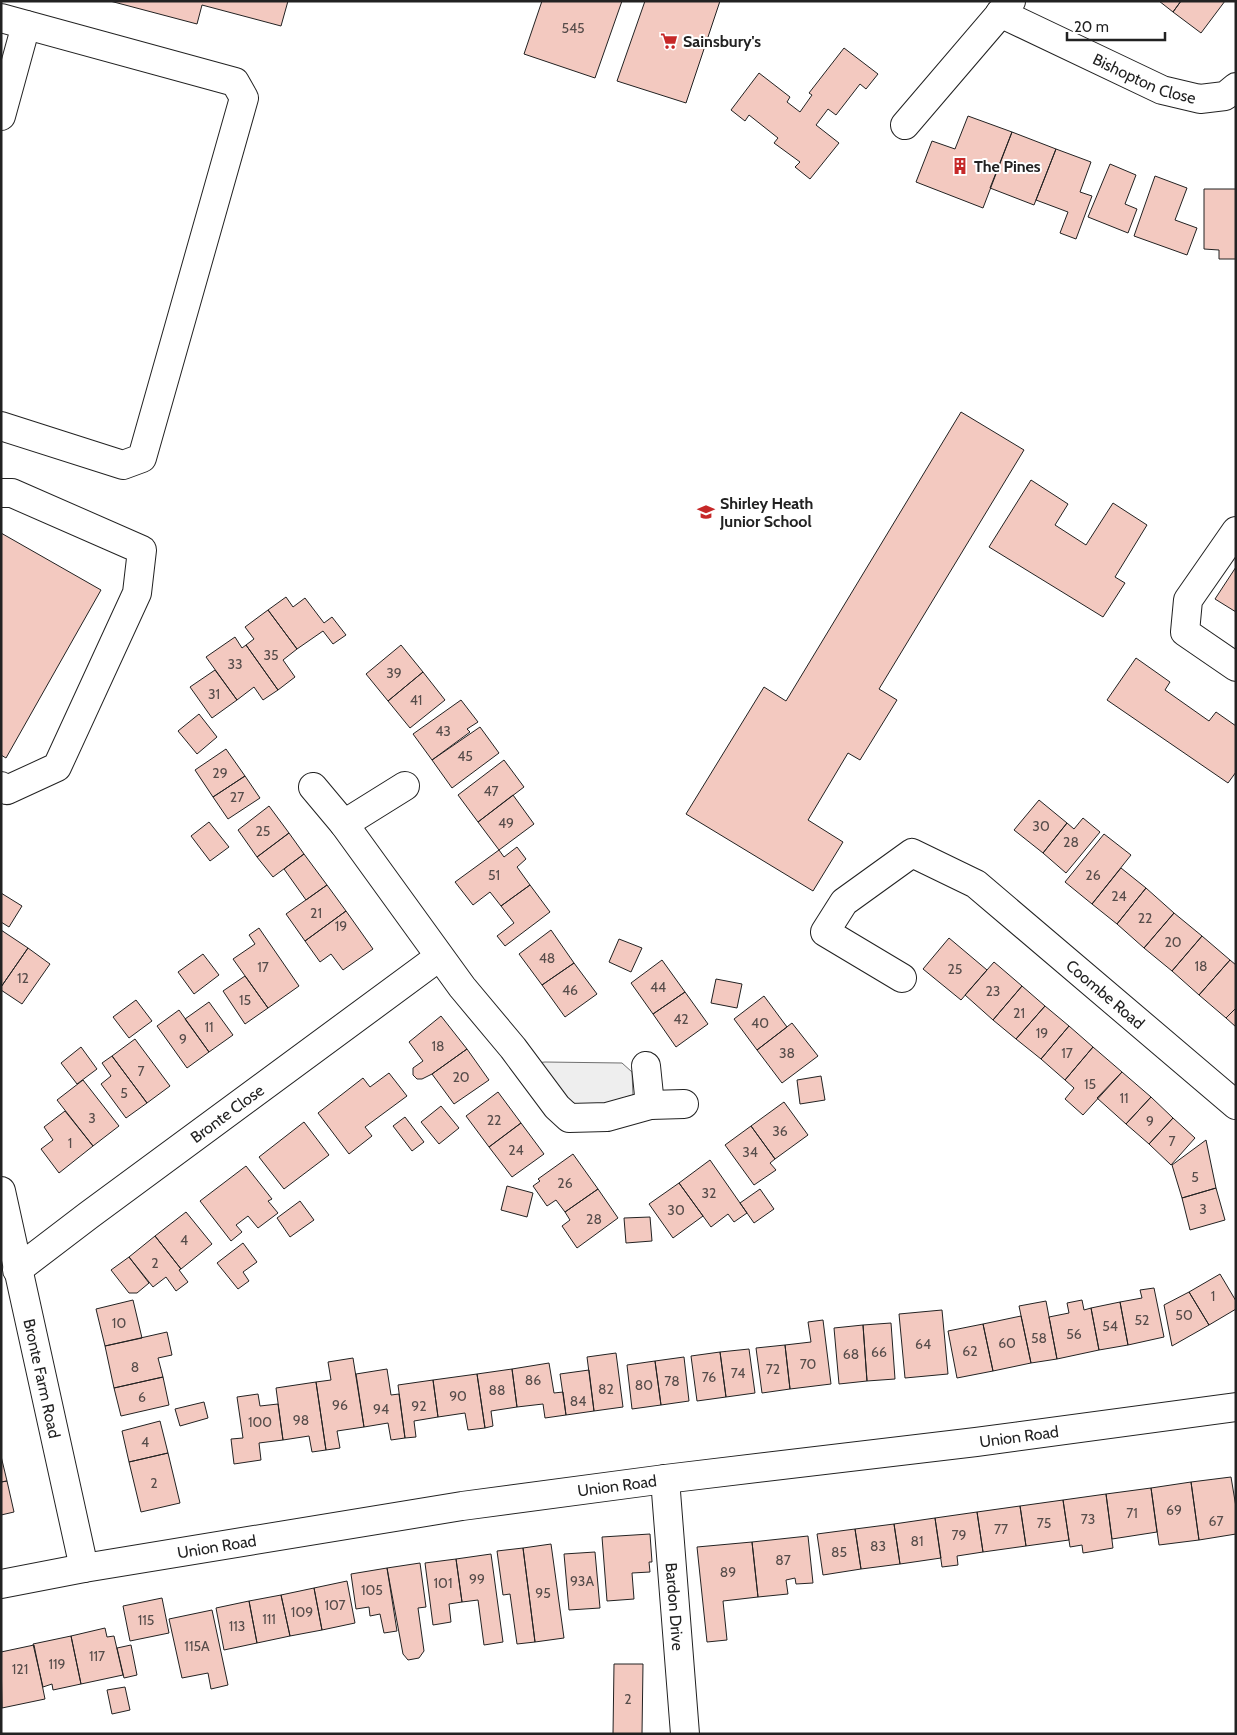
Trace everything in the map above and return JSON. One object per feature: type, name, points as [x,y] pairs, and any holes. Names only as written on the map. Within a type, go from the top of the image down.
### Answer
[{"type":"street","name":"Bishopton Close","points":[[905,125],[1005,7],[1162,90],[1200,100],[1225,96],[1236,87]]},
{"type":"street","points":[[1,116],[13,21],[235,82],[244,98],[142,458],[123,465],[1,426]]},
{"type":"street","points":[[1,493],[12,494],[142,550],[137,593],[57,767],[7,790],[1,786]]},
{"type":"street","points":[[1236,531],[1188,600],[1185,632],[1236,667]]},
{"type":"street","points":[[344,824],[405,786]]},
{"type":"street","points":[[313,787],[344,824],[462,987],[513,1048],[557,1107],[569,1118],[607,1117],[650,1105],[684,1104]]},
{"type":"street","name":"Coombe Road","points":[[902,978],[825,932],[844,902],[912,853],[976,884],[1236,1105]]},
{"type":"street","name":"Bronte Close","points":[[18,1270],[439,957]]},
{"type":"street","points":[[646,1066],[650,1105]]},
{"type":"street","name":"Bronte Farm Road","points":[[1,1191],[84,1568]]},
{"type":"street","name":"Union Road","points":[[1,1584],[84,1568],[462,1506],[665,1479],[976,1442],[1236,1407]]},
{"type":"street","name":"Bardon Drive","points":[[665,1479],[685,1734]]},
{"type":"shaded area","points":[[535,1063],[622,1063],[632,1072],[633,1095],[580,1111],[553,1088]]},
{"type":"building","points":[[110,1],[288,1],[281,26],[202,5],[197,24]]},
{"type":"building","points":[[542,1],[622,1],[595,78],[524,54]]},
{"type":"building","name":"Sainsbury's","points":[[645,1],[720,1],[686,103],[617,81]]},
{"type":"building","points":[[1159,1],[1181,1],[1173,12]]},
{"type":"building","points":[[1181,1],[1225,1],[1201,33],[1173,12]]},
{"type":"building","points":[[844,48],[878,74],[866,89],[860,84],[836,115],[828,109],[816,125],[839,143],[810,179],[795,167],[800,162],[774,143],[778,138],[749,115],[745,121],[731,110],[759,73],[790,97],[787,102],[800,112],[812,95],[809,93]]},
{"type":"building","name":"The Pines","points":[[968,116],[1012,132],[983,208],[916,182],[932,141],[955,149]]},
{"type":"building","points":[[1012,132],[1056,149],[1034,205],[990,188]]},
{"type":"building","points":[[1056,149],[1091,162],[1080,192],[1092,196],[1076,239],[1060,233],[1068,212],[1036,200]]},
{"type":"building","points":[[1110,164],[1136,175],[1125,204],[1137,209],[1128,233],[1088,217]]},
{"type":"building","points":[[1155,176],[1187,188],[1175,220],[1197,228],[1187,255],[1134,236]]},
{"type":"building","points":[[1204,189],[1236,189],[1236,259],[1219,259],[1219,250],[1204,249]]},
{"type":"building","points":[[961,412],[1024,450],[879,689],[897,700],[860,760],[848,753],[808,820],[843,842],[813,891],[686,814],[764,687],[786,701]]},
{"type":"building","points":[[1031,480],[1068,504],[1055,525],[1086,545],[1113,503],[1147,525],[1115,577],[1125,583],[1103,617],[989,547]]},
{"type":"building","points":[[1,533],[101,590],[6,758],[1,755]]},
{"type":"building","points":[[1236,567],[1236,612],[1215,599]]},
{"type":"building","points":[[286,597],[293,607],[305,598],[324,623],[332,617],[346,635],[333,644],[323,631],[297,649],[268,610]]},
{"type":"building","points":[[268,610],[297,649],[283,660],[295,677],[278,690],[246,645],[254,639],[245,627]]},
{"type":"building","points":[[235,637],[242,648],[246,645],[278,690],[263,700],[254,687],[237,700],[206,657]]},
{"type":"building","points":[[401,645],[423,672],[388,701],[366,674]]},
{"type":"building","points":[[1136,658],[1170,682],[1165,690],[1209,721],[1216,712],[1236,726],[1236,772],[1228,783],[1107,700]]},
{"type":"building","points":[[215,670],[237,700],[212,718],[190,687]]},
{"type":"building","points":[[423,672],[445,700],[410,728],[388,701]]},
{"type":"building","points":[[461,700],[478,722],[467,729],[470,732],[432,760],[413,734]]},
{"type":"building","points":[[199,714],[217,737],[197,754],[178,731]]},
{"type":"building","points":[[480,727],[499,753],[452,788],[432,760]]},
{"type":"building","points":[[226,749],[245,776],[213,797],[195,770]]},
{"type":"building","points":[[504,760],[524,787],[478,822],[458,795]]},
{"type":"building","points":[[245,776],[260,798],[228,819],[213,797]]},
{"type":"building","points":[[513,795],[534,824],[499,850],[478,822]]},
{"type":"building","points":[[1039,800],[1067,823],[1043,853],[1014,830]]},
{"type":"building","points":[[269,806],[289,833],[257,857],[238,830]]},
{"type":"building","points":[[1083,818],[1100,832],[1066,873],[1043,853],[1067,823],[1074,829]]},
{"type":"building","points":[[209,822],[229,847],[210,861],[191,836]]},
{"type":"building","points":[[289,833],[304,854],[273,877],[257,857]]},
{"type":"building","points":[[1104,834],[1131,855],[1092,904],[1065,882]]},
{"type":"building","points":[[517,847],[526,859],[517,867],[530,885],[501,906],[490,892],[473,905],[455,882],[499,850],[504,857]]},
{"type":"building","points":[[304,854],[327,885],[306,900],[284,869]]},
{"type":"building","points":[[1121,868],[1146,888],[1117,924],[1092,904]]},
{"type":"building","points":[[327,885],[346,911],[305,941],[286,914]]},
{"type":"building","points":[[530,885],[550,912],[505,946],[497,936],[514,923],[501,906]]},
{"type":"building","points":[[1146,888],[1174,913],[1144,948],[1117,924]]},
{"type":"building","points":[[1,893],[22,906],[9,927],[1,922]]},
{"type":"building","points":[[346,911],[373,949],[343,970],[331,954],[320,962],[305,941]]},
{"type":"building","points":[[1174,913],[1202,936],[1172,971],[1144,948]]},
{"type":"building","points":[[259,928],[299,986],[268,1008],[233,959],[255,944],[249,935]]},
{"type":"building","points":[[1,930],[28,948],[1,987]]},
{"type":"building","points":[[551,930],[574,963],[542,985],[519,954]]},
{"type":"building","points":[[1202,936],[1230,960],[1199,995],[1172,971]]},
{"type":"building","points":[[949,938],[987,970],[961,1000],[923,969]]},
{"type":"building","points":[[619,939],[642,948],[631,972],[609,962]]},
{"type":"building","points":[[28,948],[50,964],[22,1004],[1,990],[1,987]]},
{"type":"building","points":[[203,954],[219,975],[194,994],[178,972]]},
{"type":"building","points":[[662,960],[685,992],[653,1014],[631,983]]},
{"type":"building","points":[[1230,960],[1236,965],[1236,1008],[1226,1018],[1199,995]]},
{"type":"building","points":[[994,962],[1022,986],[993,1020],[965,995]]},
{"type":"building","points":[[574,963],[597,994],[565,1017],[542,985]]},
{"type":"building","points":[[245,976],[268,1008],[245,1024],[223,991]]},
{"type":"building","points":[[716,979],[742,984],[737,1008],[711,1003]]},
{"type":"building","points":[[1022,986],[1045,1006],[1016,1039],[993,1020]]},
{"type":"building","points":[[685,992],[708,1024],[676,1047],[653,1014]]},
{"type":"building","points":[[764,996],[787,1027],[757,1050],[734,1019]]},
{"type":"building","points":[[136,1000],[152,1021],[129,1038],[113,1017]]},
{"type":"building","points":[[209,1002],[233,1035],[209,1052],[185,1019]]},
{"type":"building","points":[[1045,1006],[1069,1026],[1041,1059],[1016,1039]]},
{"type":"building","points":[[1236,1008],[1236,1027],[1226,1018]]},
{"type":"building","points":[[179,1010],[209,1052],[187,1068],[157,1026]]},
{"type":"building","points":[[441,1016],[467,1049],[432,1074],[422,1079],[417,1079],[413,1075],[413,1068],[423,1061],[409,1042]]},
{"type":"building","points":[[792,1023],[818,1056],[782,1083],[757,1050]]},
{"type":"building","points":[[1069,1026],[1093,1047],[1065,1080],[1041,1059]]},
{"type":"building","points":[[135,1039],[170,1086],[147,1103],[112,1056]]},
{"type":"building","points":[[81,1047],[97,1069],[77,1084],[61,1063]]},
{"type":"building","points":[[1093,1047],[1122,1072],[1083,1115],[1065,1099],[1074,1088],[1065,1080]]},
{"type":"building","points":[[467,1049],[489,1080],[454,1104],[432,1074]]},
{"type":"building","points":[[112,1056],[147,1103],[126,1118],[101,1084],[111,1076],[102,1063]]},
{"type":"building","points":[[1122,1072],[1151,1097],[1126,1124],[1097,1098]]},
{"type":"building","points":[[389,1073],[407,1096],[365,1127],[372,1136],[349,1154],[318,1113],[363,1078],[370,1087]]},
{"type":"building","points":[[821,1076],[825,1100],[800,1104],[797,1080]]},
{"type":"building","points":[[83,1080],[119,1126],[93,1146],[57,1100]]},
{"type":"building","points":[[498,1092],[521,1123],[489,1147],[466,1116]]},
{"type":"building","points":[[1151,1097],[1173,1118],[1149,1144],[1126,1124]]},
{"type":"building","points":[[784,1102],[808,1135],[775,1159],[751,1126]]},
{"type":"building","points":[[441,1106],[459,1128],[439,1144],[421,1122]]},
{"type":"building","points":[[65,1111],[93,1146],[59,1173],[41,1149],[53,1140],[44,1127]]},
{"type":"building","points":[[405,1117],[424,1142],[412,1151],[393,1126]]},
{"type":"building","points":[[1173,1118],[1195,1138],[1171,1165],[1149,1144]]},
{"type":"building","points":[[304,1122],[329,1155],[284,1189],[259,1157]]},
{"type":"building","points":[[521,1123],[544,1154],[512,1177],[489,1147]]},
{"type":"building","points":[[751,1126],[775,1159],[770,1163],[776,1170],[754,1185],[725,1145]]},
{"type":"building","points":[[1206,1140],[1216,1188],[1182,1198],[1172,1165]]},
{"type":"building","points":[[573,1154],[598,1189],[565,1212],[556,1200],[547,1206],[533,1186],[540,1181],[538,1179]]},
{"type":"building","points":[[710,1160],[747,1213],[734,1222],[728,1214],[711,1227],[679,1183]]},
{"type":"building","points":[[246,1166],[272,1199],[268,1201],[278,1213],[258,1228],[248,1216],[236,1225],[242,1232],[231,1241],[200,1201]]},
{"type":"building","points":[[679,1183],[703,1216],[673,1238],[649,1204]]},
{"type":"building","points":[[507,1186],[533,1193],[527,1217],[501,1210]]},
{"type":"building","points":[[1216,1188],[1225,1220],[1190,1230],[1182,1198]]},
{"type":"building","points":[[598,1189],[618,1218],[577,1248],[562,1226],[570,1220],[565,1212]]},
{"type":"building","points":[[760,1189],[774,1209],[754,1223],[740,1203]]},
{"type":"building","points":[[300,1201],[314,1220],[290,1237],[277,1218]]},
{"type":"building","points":[[186,1212],[212,1244],[181,1269],[155,1236]]},
{"type":"building","points":[[650,1217],[652,1241],[626,1243],[624,1218]]},
{"type":"building","points":[[155,1236],[181,1269],[179,1270],[188,1282],[176,1291],[166,1277],[153,1287],[129,1257]]},
{"type":"building","points":[[243,1243],[257,1262],[243,1272],[249,1281],[238,1289],[217,1263]]},
{"type":"building","points":[[129,1257],[149,1283],[137,1293],[129,1293],[111,1270]]},
{"type":"building","points":[[1220,1274],[1236,1301],[1236,1309],[1209,1325],[1189,1292]]},
{"type":"building","points":[[1154,1288],[1164,1337],[1128,1345],[1120,1302],[1142,1298],[1140,1290]]},
{"type":"building","points":[[1189,1292],[1209,1325],[1172,1346],[1164,1305]]},
{"type":"building","points":[[133,1300],[142,1338],[105,1346],[96,1309]]},
{"type":"building","points":[[1082,1300],[1084,1310],[1091,1308],[1099,1350],[1057,1359],[1049,1317],[1069,1313],[1067,1303]]},
{"type":"building","points":[[1046,1301],[1057,1359],[1031,1363],[1019,1306]]},
{"type":"building","points":[[1120,1302],[1128,1345],[1099,1350],[1091,1308]]},
{"type":"building","points":[[942,1310],[948,1374],[905,1378],[899,1314]]},
{"type":"building","points":[[1021,1316],[1031,1363],[993,1371],[983,1324]]},
{"type":"building","points":[[823,1320],[831,1384],[790,1389],[785,1345],[811,1342],[808,1322]]},
{"type":"building","points":[[891,1323],[895,1379],[867,1381],[863,1325]]},
{"type":"building","points":[[983,1324],[993,1371],[957,1378],[948,1331]]},
{"type":"building","points":[[863,1325],[867,1381],[839,1384],[834,1328]]},
{"type":"building","points":[[167,1332],[172,1355],[158,1358],[163,1377],[114,1388],[105,1346]]},
{"type":"building","points":[[785,1345],[790,1389],[762,1393],[756,1348]]},
{"type":"building","points":[[749,1349],[755,1393],[726,1397],[720,1352]]},
{"type":"building","points":[[720,1352],[726,1397],[697,1401],[691,1356]]},
{"type":"building","points":[[616,1353],[623,1407],[594,1411],[587,1357]]},
{"type":"building","points":[[684,1357],[689,1401],[661,1405],[655,1361]]},
{"type":"building","points":[[353,1358],[364,1427],[337,1431],[340,1448],[326,1450],[316,1382],[331,1380],[328,1362]]},
{"type":"building","points":[[655,1361],[661,1405],[632,1409],[627,1365]]},
{"type":"building","points":[[549,1363],[554,1393],[563,1392],[566,1415],[545,1418],[543,1404],[517,1407],[512,1369]]},
{"type":"building","points":[[387,1369],[391,1395],[399,1394],[405,1438],[391,1440],[388,1423],[364,1427],[356,1374]]},
{"type":"building","points":[[512,1369],[517,1407],[491,1411],[493,1426],[485,1428],[477,1374]]},
{"type":"building","points":[[589,1370],[594,1411],[566,1415],[560,1374]]},
{"type":"building","points":[[477,1374],[485,1428],[468,1430],[465,1413],[438,1417],[433,1380]]},
{"type":"building","points":[[163,1377],[169,1405],[121,1416],[114,1388]]},
{"type":"building","points":[[433,1380],[438,1417],[414,1421],[416,1437],[405,1438],[398,1385]]},
{"type":"building","points":[[316,1382],[326,1450],[312,1452],[309,1436],[283,1440],[276,1388]]},
{"type":"building","points":[[258,1394],[260,1406],[278,1404],[283,1440],[259,1443],[261,1460],[234,1464],[231,1439],[243,1438],[237,1397]]},
{"type":"building","points":[[204,1402],[208,1418],[180,1426],[175,1409]]},
{"type":"building","points":[[160,1421],[168,1453],[129,1462],[122,1431]]},
{"type":"building","points":[[168,1453],[180,1503],[141,1512],[129,1462]]},
{"type":"building","points":[[1,1456],[7,1481],[1,1482]]},
{"type":"building","points":[[1231,1477],[1236,1507],[1236,1534],[1199,1540],[1191,1482]]},
{"type":"building","points":[[7,1481],[14,1512],[1,1515],[1,1482]]},
{"type":"building","points":[[1191,1482],[1199,1540],[1159,1545],[1151,1488]]},
{"type":"building","points":[[1151,1488],[1157,1532],[1112,1539],[1106,1494]]},
{"type":"building","points":[[1106,1494],[1113,1548],[1083,1553],[1082,1545],[1070,1547],[1063,1500]]},
{"type":"building","points":[[1063,1500],[1069,1540],[1026,1546],[1020,1506]]},
{"type":"building","points":[[1020,1506],[1026,1546],[983,1552],[977,1512]]},
{"type":"building","points":[[977,1512],[983,1552],[957,1556],[958,1565],[942,1567],[935,1518]]},
{"type":"building","points":[[935,1518],[941,1558],[900,1564],[894,1524]]},
{"type":"building","points":[[894,1524],[900,1564],[861,1569],[855,1529]]},
{"type":"building","points":[[855,1529],[861,1569],[823,1575],[817,1534]]},
{"type":"building","points":[[650,1534],[652,1562],[649,1562],[650,1572],[632,1573],[634,1599],[607,1601],[602,1537]]},
{"type":"building","points":[[808,1536],[813,1583],[796,1584],[795,1578],[786,1580],[788,1594],[758,1597],[752,1542]]},
{"type":"building","points":[[752,1542],[758,1597],[723,1601],[727,1640],[707,1642],[697,1547]]},
{"type":"building","points":[[551,1544],[564,1638],[535,1642],[523,1548]]},
{"type":"building","points":[[523,1548],[535,1642],[517,1644],[510,1594],[503,1595],[497,1551]]},
{"type":"building","points":[[595,1552],[600,1608],[569,1610],[564,1554]]},
{"type":"building","points":[[491,1554],[503,1642],[484,1645],[478,1600],[462,1602],[456,1559]]},
{"type":"building","points":[[456,1559],[462,1602],[449,1604],[451,1622],[433,1625],[425,1563]]},
{"type":"building","points":[[420,1563],[426,1607],[418,1608],[424,1651],[419,1658],[408,1660],[403,1654],[387,1568]]},
{"type":"building","points":[[387,1568],[397,1631],[384,1633],[380,1614],[370,1616],[369,1607],[356,1609],[351,1574]]},
{"type":"building","points":[[347,1581],[355,1623],[322,1630],[314,1588]]},
{"type":"building","points":[[314,1588],[322,1630],[290,1636],[281,1595]]},
{"type":"building","points":[[281,1595],[290,1636],[257,1643],[249,1601]]},
{"type":"building","points":[[162,1598],[169,1633],[130,1641],[123,1606]]},
{"type":"building","points":[[249,1601],[257,1643],[224,1650],[216,1608]]},
{"type":"building","points":[[212,1610],[228,1685],[211,1689],[208,1673],[182,1678],[169,1619]]},
{"type":"building","points":[[105,1628],[107,1637],[114,1636],[123,1675],[81,1684],[71,1636]]},
{"type":"building","points":[[71,1636],[81,1684],[53,1690],[52,1684],[43,1687],[33,1644]]},
{"type":"building","points":[[34,1645],[45,1699],[2,1708],[1,1652]]},
{"type":"building","points":[[131,1645],[137,1675],[124,1678],[117,1648]]},
{"type":"building","points":[[614,1664],[643,1664],[642,1734],[613,1734]]},
{"type":"building","points":[[125,1687],[130,1710],[112,1714],[107,1690]]},
{"type":"place","name":"Sainsbury's","points":[[669,41]]},
{"type":"place","name":"The Pines","points":[[960,166]]},
{"type":"place","name":"Shirley Heath Junior School","points":[[706,512]]}]
